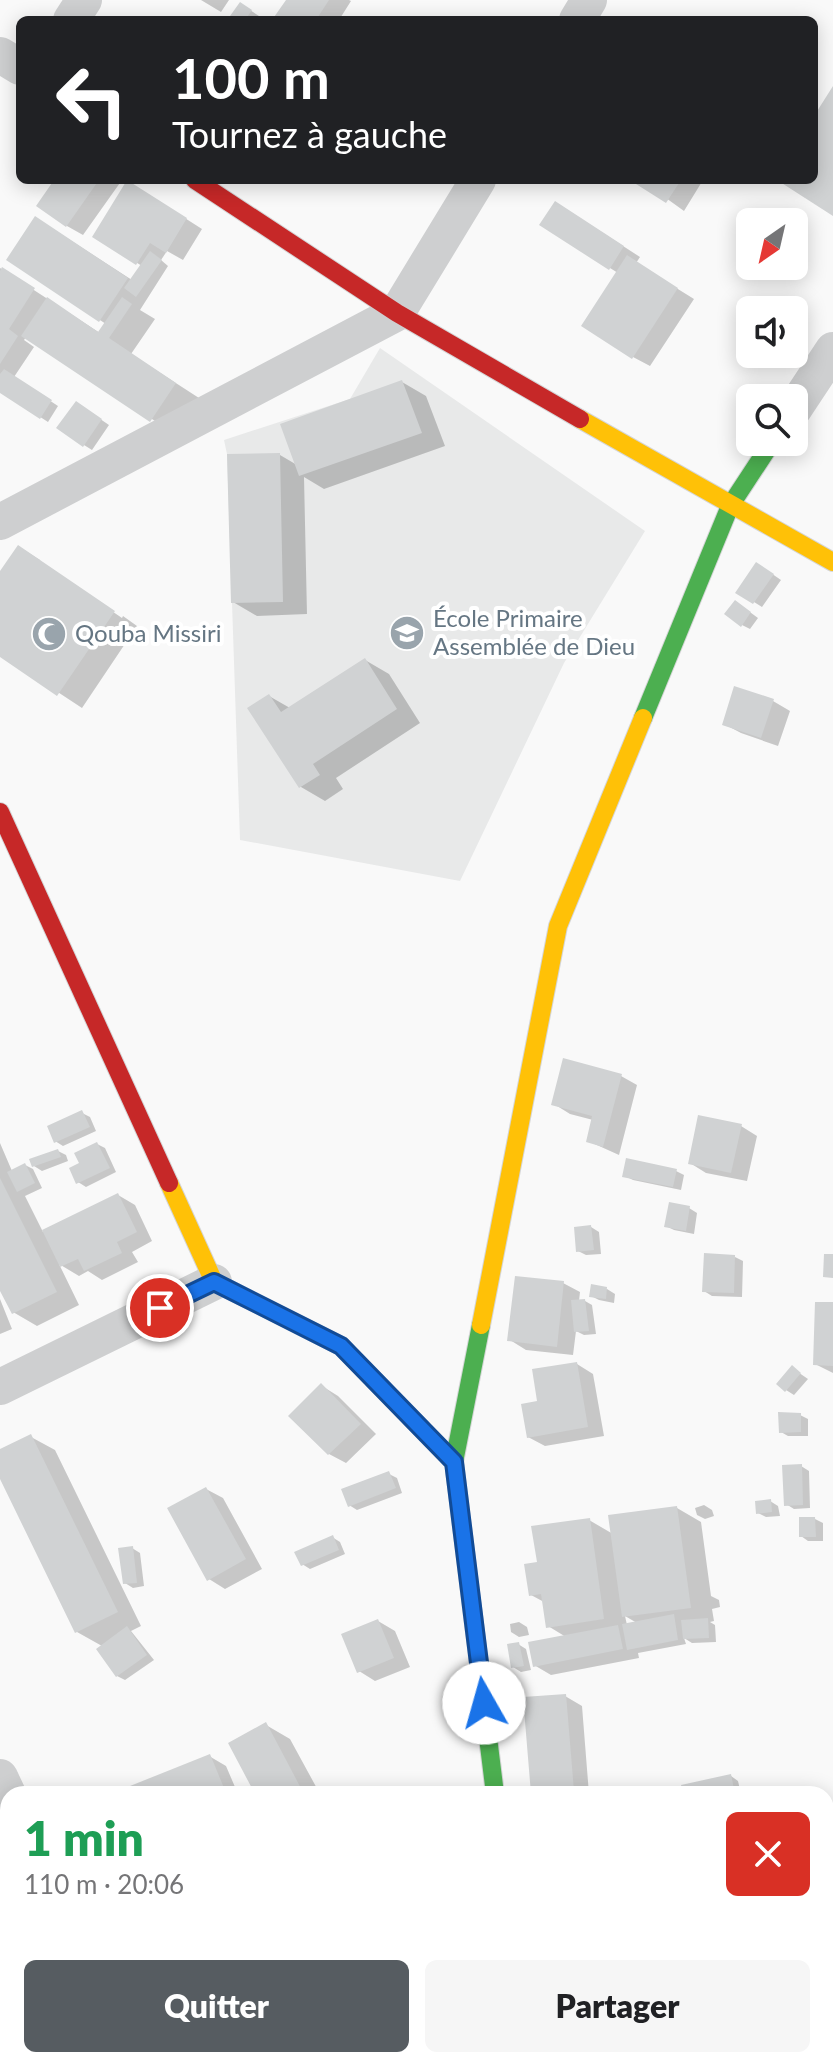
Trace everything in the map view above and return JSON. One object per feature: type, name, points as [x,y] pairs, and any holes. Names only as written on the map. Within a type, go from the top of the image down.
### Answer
[{"type":"street","points":[[201,184],[397,313],[730,506],[833,562]]},
{"type":"street","points":[[0,522],[397,313],[476,184]]},
{"type":"street","points":[[808,388],[833,350]]},
{"type":"street","points":[[494,1786],[454,1462],[558,926],[730,506],[763,456]]},
{"type":"street","points":[[0,812],[214,1282],[341,1346],[454,1462]]},
{"type":"street","points":[[0,1387],[214,1282]]},
{"type":"shaded area","name":"École Primaire Assemblée de Dieu","points":[[380,348],[645,531],[564,663],[460,881],[240,840],[227,454],[224,440],[350,399]]},
{"type":"building","points":[[286,0],[329,0],[319,16],[275,16]]},
{"type":"building","points":[[240,2],[252,10],[248,16],[230,16]]},
{"type":"building","points":[[833,86],[833,216],[783,184],[818,184],[818,110]]},
{"type":"building","points":[[51,184],[96,184],[66,227],[36,206]]},
{"type":"building","points":[[125,184],[133,184],[187,218],[166,253],[150,243],[136,265],[92,237]]},
{"type":"building","points":[[636,184],[678,184],[666,203]]},
{"type":"building","points":[[555,201],[624,246],[609,270],[539,225]]},
{"type":"building","points":[[35,216],[128,278],[99,322],[6,260]]},
{"type":"building","points":[[150,251],[162,260],[136,297],[124,288]]},
{"type":"building","points":[[627,255],[678,288],[632,359],[581,326]]},
{"type":"building","points":[[2,267],[35,288],[9,329],[18,336],[0,364],[0,271]]},
{"type":"building","points":[[47,297],[98,332],[122,297],[132,304],[109,338],[176,383],[150,422],[21,336]]},
{"type":"building","points":[[4,369],[52,400],[40,419],[0,393],[0,374]]},
{"type":"building","points":[[402,380],[422,433],[299,476],[280,424]]},
{"type":"building","points":[[76,401],[102,419],[83,447],[56,428]]},
{"type":"building","points":[[280,453],[283,602],[231,603],[227,454]]},
{"type":"building","name":"Qouba Missiri","points":[[18,545],[115,611],[57,696],[0,657],[0,571]]},
{"type":"building","points":[[756,562],[774,574],[753,604],[735,593]]},
{"type":"building","points":[[735,600],[751,612],[741,627],[724,614]]},
{"type":"building","points":[[365,658],[397,709],[313,764],[320,775],[299,788],[247,708],[269,694],[281,712]]},
{"type":"building","points":[[734,686],[774,699],[761,738],[722,725]]},
{"type":"building","points":[[563,1058],[622,1074],[603,1147],[586,1142],[592,1116],[551,1105]]},
{"type":"building","points":[[82,1110],[90,1127],[54,1143],[47,1126]]},
{"type":"building","points":[[698,1115],[742,1124],[731,1173],[688,1164]]},
{"type":"building","points":[[97,1142],[110,1168],[76,1184],[69,1168],[79,1163],[74,1153]]},
{"type":"building","points":[[58,1149],[61,1157],[32,1167],[29,1159]]},
{"type":"building","points":[[626,1158],[677,1169],[673,1187],[622,1177]]},
{"type":"building","points":[[25,1163],[35,1183],[17,1192],[7,1172]]},
{"type":"building","points":[[0,1178],[57,1292],[12,1314],[0,1291]]},
{"type":"building","points":[[118,1193],[137,1232],[117,1242],[122,1253],[84,1271],[78,1259],[60,1267],[42,1230]]},
{"type":"building","points":[[669,1202],[690,1206],[686,1231],[664,1227]]},
{"type":"building","points":[[591,1225],[594,1250],[576,1252],[574,1227]]},
{"type":"building","points":[[704,1253],[735,1255],[734,1293],[702,1292]]},
{"type":"building","points":[[824,1254],[833,1254],[833,1278],[823,1277]]},
{"type":"building","points":[[515,1276],[564,1281],[557,1347],[507,1341]]},
{"type":"building","points":[[591,1284],[607,1287],[606,1299],[589,1297]]},
{"type":"building","points":[[585,1299],[589,1331],[574,1332],[571,1300]]},
{"type":"building","points":[[815,1302],[833,1302],[833,1366],[813,1365]]},
{"type":"building","points":[[577,1362],[588,1427],[527,1438],[521,1404],[537,1401],[532,1369]]},
{"type":"building","points":[[792,1365],[801,1373],[785,1392],[776,1384]]},
{"type":"building","points":[[321,1383],[361,1424],[328,1455],[288,1416]]},
{"type":"building","points":[[778,1412],[801,1413],[801,1432],[779,1433]]},
{"type":"building","points":[[31,1434],[118,1612],[75,1633],[0,1479],[0,1449]]},
{"type":"building","points":[[802,1464],[803,1505],[784,1506],[782,1465]]},
{"type":"building","points":[[389,1471],[396,1488],[348,1507],[341,1489]]},
{"type":"building","points":[[206,1487],[246,1559],[207,1581],[167,1508]]},
{"type":"building","points":[[771,1499],[772,1512],[756,1514],[755,1501]]},
{"type":"building","points":[[677,1506],[691,1608],[622,1617],[608,1515]]},
{"type":"building","points":[[799,1517],[815,1517],[816,1537],[799,1537]]},
{"type":"building","points":[[590,1518],[604,1619],[546,1628],[541,1594],[529,1596],[524,1564],[537,1562],[531,1526]]},
{"type":"building","points":[[333,1535],[339,1550],[301,1566],[294,1552]]},
{"type":"building","points":[[133,1546],[137,1583],[123,1584],[118,1548]]},
{"type":"building","points":[[674,1614],[678,1640],[627,1650],[622,1624]]},
{"type":"building","points":[[708,1618],[709,1638],[683,1639],[681,1620]]},
{"type":"building","points":[[378,1619],[394,1658],[357,1673],[341,1634]]},
{"type":"building","points":[[618,1625],[623,1649],[533,1667],[528,1642]]},
{"type":"building","points":[[127,1626],[147,1655],[116,1677],[96,1649]]},
{"type":"building","points":[[519,1642],[524,1666],[511,1668],[507,1644]]},
{"type":"building","points":[[566,1694],[574,1786],[530,1786],[523,1697]]},
{"type":"building","points":[[266,1722],[300,1786],[251,1786],[228,1743]]},
{"type":"building","points":[[210,1754],[223,1786],[130,1786]]},
{"type":"building","points":[[731,1774],[733,1786],[681,1786]]},
{"type":"traffic: fast","points":[[643,718],[730,506],[763,456]]},
{"type":"traffic: fast","points":[[481,1325],[454,1462],[494,1786]]},
{"type":"traffic: slow","points":[[580,419],[833,562]]},
{"type":"traffic: slow","points":[[481,1325],[558,926],[643,718]]},
{"type":"traffic: slow","points":[[169,1183],[214,1282],[341,1346],[454,1462]]},
{"type":"traffic: jam","points":[[201,184],[397,313],[580,419]]},
{"type":"traffic: jam","points":[[0,812],[169,1183]]},
{"type":"place","name":"École Primaire Assemblée de Dieu","points":[[407,633]]},
{"type":"place","name":"Qouba Missiri","points":[[49,634]]},
{"type":"route","points":[[160,1308],[214,1282],[341,1346],[454,1462],[484,1703]]}]
